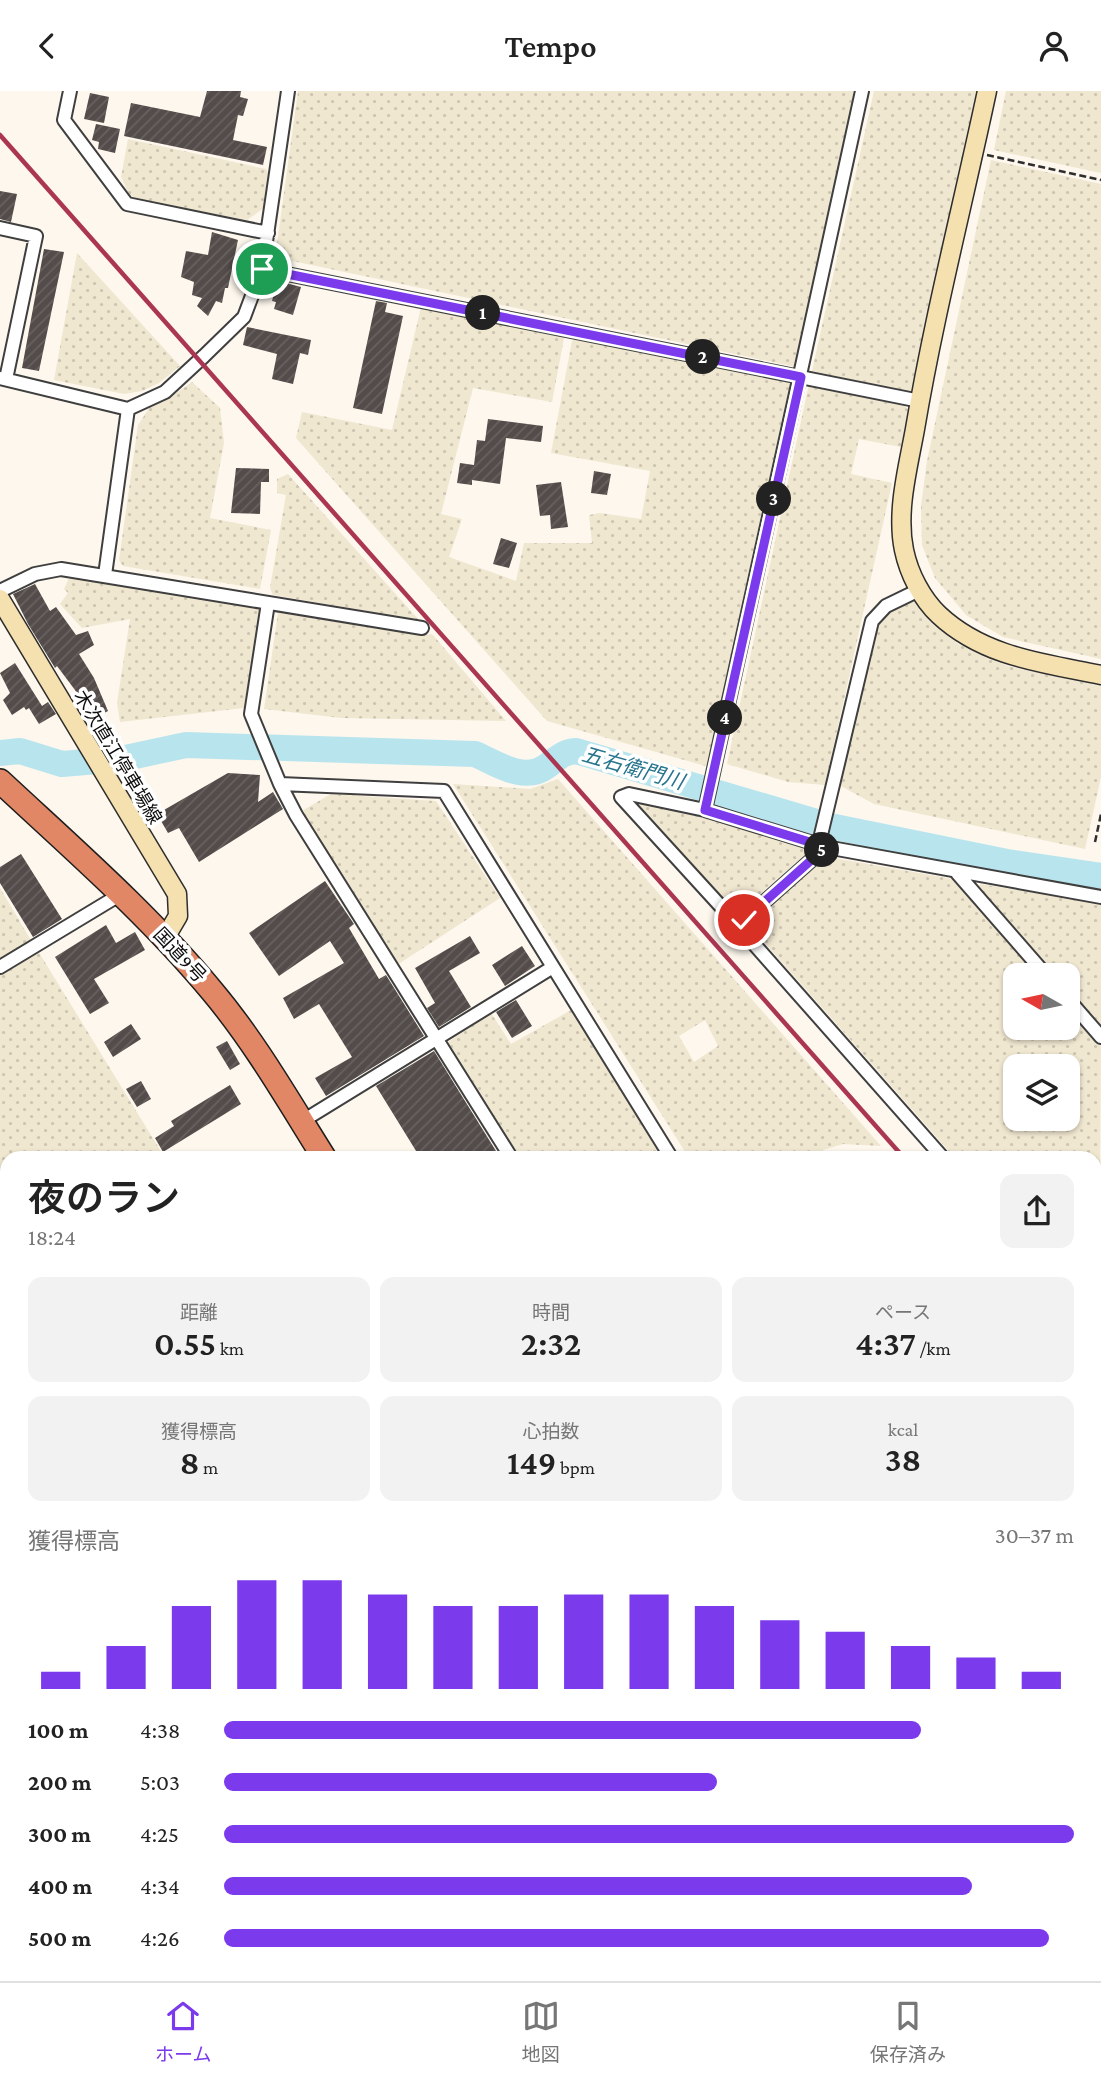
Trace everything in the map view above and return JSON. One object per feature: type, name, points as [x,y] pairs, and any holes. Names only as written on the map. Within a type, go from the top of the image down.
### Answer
[{"type":"highway","name":"国道9号","points":[[0,781],[164,938],[240,1027],[320,1151]]},
{"type":"street","points":[[70,91],[64,120],[127,204],[268,233]]},
{"type":"street","points":[[0,228],[36,236],[3,378],[128,409],[165,392],[244,317],[262,269],[288,91]]},
{"type":"street","points":[[705,810],[862,91]]},
{"type":"street","points":[[987,91],[920,401],[902,502],[904,550],[919,590],[938,614],[964,635],[1002,654],[1101,675]]},
{"type":"street","points":[[262,269],[920,401]]},
{"type":"street","points":[[105,575],[128,409]]},
{"type":"street","points":[[0,591],[35,574],[61,569],[422,628]]},
{"type":"street","points":[[826,847],[820,839],[872,621],[886,606],[919,590]]},
{"type":"street","name":"木次直江停車場線","points":[[0,599],[177,894],[178,916],[164,938]]},
{"type":"street","points":[[268,603],[251,714],[281,783],[296,815],[507,1151]]},
{"type":"street","points":[[281,783],[444,791],[667,1151]]},
{"type":"street","points":[[937,1151],[621,797],[629,794],[705,810],[826,847],[957,873],[1101,897]]},
{"type":"street","points":[[746,935],[744,920],[826,847]]},
{"type":"street","points":[[957,873],[1036,963]]},
{"type":"street","points":[[0,967],[121,894]]},
{"type":"street","points":[[301,1122],[438,1041],[553,967]]},
{"type":"street","points":[[1080,1013],[1101,1037]]},
{"type":"path","points":[[974,152],[1101,180]]},
{"type":"path","points":[[1095,842],[1101,814]]},
{"type":"shaded area","points":[[298,91],[854,91],[796,367],[283,259],[276,251]]},
{"type":"shaded area","points":[[874,91],[977,91],[913,393],[812,371]]},
{"type":"shaded area","points":[[1006,91],[1101,91],[1101,173],[994,150]]},
{"type":"shaded area","points":[[128,139],[266,169],[271,177],[264,208],[247,220],[139,200],[129,194],[121,177]]},
{"type":"shaded area","points":[[991,160],[1101,184],[1101,659],[1003,637],[966,615],[935,578],[922,545],[921,506],[927,461]]},
{"type":"shaded area","points":[[77,253],[180,366],[159,383],[142,391],[124,394],[54,380]]},
{"type":"shaded area","points":[[422,303],[560,332],[564,338],[552,402],[473,388],[441,514],[462,519],[449,557],[516,581],[524,543],[592,543],[589,515],[600,513],[641,519],[650,471],[551,453],[572,341],[582,335],[792,381],[794,385],[709,767],[547,721],[296,438],[302,412],[392,430]]},
{"type":"shaded area","points":[[192,382],[220,408],[224,443],[210,518],[271,530],[260,589],[123,566],[119,560],[138,425],[150,407],[165,401]]},
{"type":"shaded area","points":[[809,384],[903,404],[908,410],[901,447],[859,439],[851,474],[892,483],[825,785],[788,782],[727,764]]},
{"type":"shaded area","points":[[288,474],[419,620],[273,595],[270,588],[286,495],[277,493],[277,479]]},
{"type":"shaded area","points":[[70,576],[254,605],[260,611],[244,708],[120,722],[117,703],[130,619],[82,628],[60,604],[68,593],[64,589]]},
{"type":"shaded area","points":[[908,601],[917,603],[931,623],[958,644],[1008,666],[1101,686],[1101,777],[1085,849],[874,804],[839,785],[876,627],[883,616]]},
{"type":"shaded area","points":[[278,613],[433,635],[506,721],[341,718],[264,709]]},
{"type":"shaded area","points":[[558,779],[881,1146],[843,1144],[820,1151],[685,1151],[453,784],[530,789]],"holes":[[[705,1020],[718,1046],[694,1062],[679,1036]]]},
{"type":"shaded area","points":[[331,794],[436,801],[500,898],[397,965],[300,812]]},
{"type":"shaded area","points":[[636,802],[710,817],[812,849],[737,914]]},
{"type":"shaded area","points":[[834,858],[953,879],[1027,963],[1003,963],[1003,1040],[1080,1040],[1080,1022],[1101,1046],[1100,1151],[949,1151],[756,933],[755,922],[819,863]]},
{"type":"shaded area","points":[[980,884],[1101,903],[1101,1028],[1080,1004],[1080,963],[1044,963],[978,888]]},
{"type":"shaded area","points":[[0,888],[32,942],[0,962]]},
{"type":"shaded area","points":[[38,951],[161,1151],[0,1151],[0,975]]},
{"type":"shaded area","points":[[571,1010],[658,1151],[516,1151],[448,1042],[491,1013],[511,1044]]},
{"type":"building","points":[[207,91],[241,91],[240,97],[248,99],[243,116],[238,115],[233,140],[267,147],[263,165],[124,136],[131,103],[200,117]]},
{"type":"building","points":[[90,93],[109,97],[104,123],[84,119]]},
{"type":"building","points":[[96,124],[120,129],[115,153],[98,149],[99,142],[92,140]]},
{"type":"building","points":[[0,191],[17,194],[11,222],[0,219]]},
{"type":"building","points":[[212,232],[238,240],[228,288],[225,288],[222,303],[216,301],[208,316],[197,306],[202,298],[192,295],[194,282],[181,277],[186,251],[208,255]]},
{"type":"building","points":[[44,249],[64,252],[39,371],[22,368]]},
{"type":"building","points":[[282,282],[301,287],[293,315],[274,309],[276,302],[272,301],[276,286],[281,287]]},
{"type":"building","points":[[376,301],[387,303],[385,312],[403,316],[382,414],[353,408]]},
{"type":"building","points":[[247,327],[311,340],[308,355],[300,353],[293,384],[272,379],[277,354],[243,345]]},
{"type":"building","points":[[488,419],[543,426],[541,442],[506,438],[500,484],[472,480],[472,485],[457,483],[460,463],[474,465],[477,440],[485,441]]},
{"type":"building","points":[[236,468],[269,469],[269,482],[261,482],[260,514],[231,513]]},
{"type":"building","points":[[594,471],[611,474],[607,495],[591,493]]},
{"type":"building","points":[[561,482],[568,527],[551,529],[550,515],[540,516],[536,485]]},
{"type":"building","points":[[501,538],[517,543],[509,568],[493,564]]},
{"type":"building","points":[[35,584],[50,611],[56,607],[76,635],[88,631],[94,645],[79,654],[94,678],[108,711],[89,721],[75,690],[57,666],[55,668],[13,594]]},
{"type":"building","points":[[15,663],[42,706],[48,702],[56,714],[39,724],[29,708],[26,710],[24,707],[12,715],[3,700],[10,693],[0,673]]},
{"type":"building","points":[[228,773],[260,775],[258,802],[273,792],[283,809],[199,862],[179,828],[168,833],[157,814]]},
{"type":"building","points":[[21,854],[62,919],[33,937],[0,883],[0,867]]},
{"type":"building","points":[[325,881],[354,924],[349,928],[379,979],[386,975],[424,1036],[326,1096],[315,1078],[352,1057],[319,1004],[294,1019],[283,998],[344,963],[330,941],[279,976],[249,933]]},
{"type":"building","points":[[106,925],[116,943],[135,932],[145,950],[94,979],[109,1003],[90,1014],[55,957]]},
{"type":"building","points":[[470,936],[480,953],[449,971],[471,1007],[439,1027],[427,1008],[435,1003],[415,968]]},
{"type":"building","points":[[522,946],[535,966],[505,986],[492,965]]},
{"type":"building","points":[[516,1000],[532,1026],[512,1038],[496,1012]]},
{"type":"building","points":[[131,1024],[141,1039],[113,1057],[104,1042]]},
{"type":"building","points":[[227,1041],[240,1064],[230,1070],[216,1047]]},
{"type":"building","points":[[434,1051],[496,1151],[416,1151],[376,1086]]},
{"type":"building","points":[[141,1081],[151,1099],[137,1107],[126,1089]]},
{"type":"building","points":[[230,1085],[241,1104],[162,1151],[155,1138],[174,1126],[171,1121]]},
{"type":"waterway","name":"五右衛門川","points":[[0,753],[20,751],[62,764],[121,759],[186,745],[475,754],[502,767],[529,773],[538,771],[564,754],[576,751],[830,826],[1007,862],[1101,876]]},
{"type":"railway","points":[[0,135],[898,1151]]},
{"type":"route","points":[[262,269],[801,377],[705,810],[826,847],[744,920]]}]
